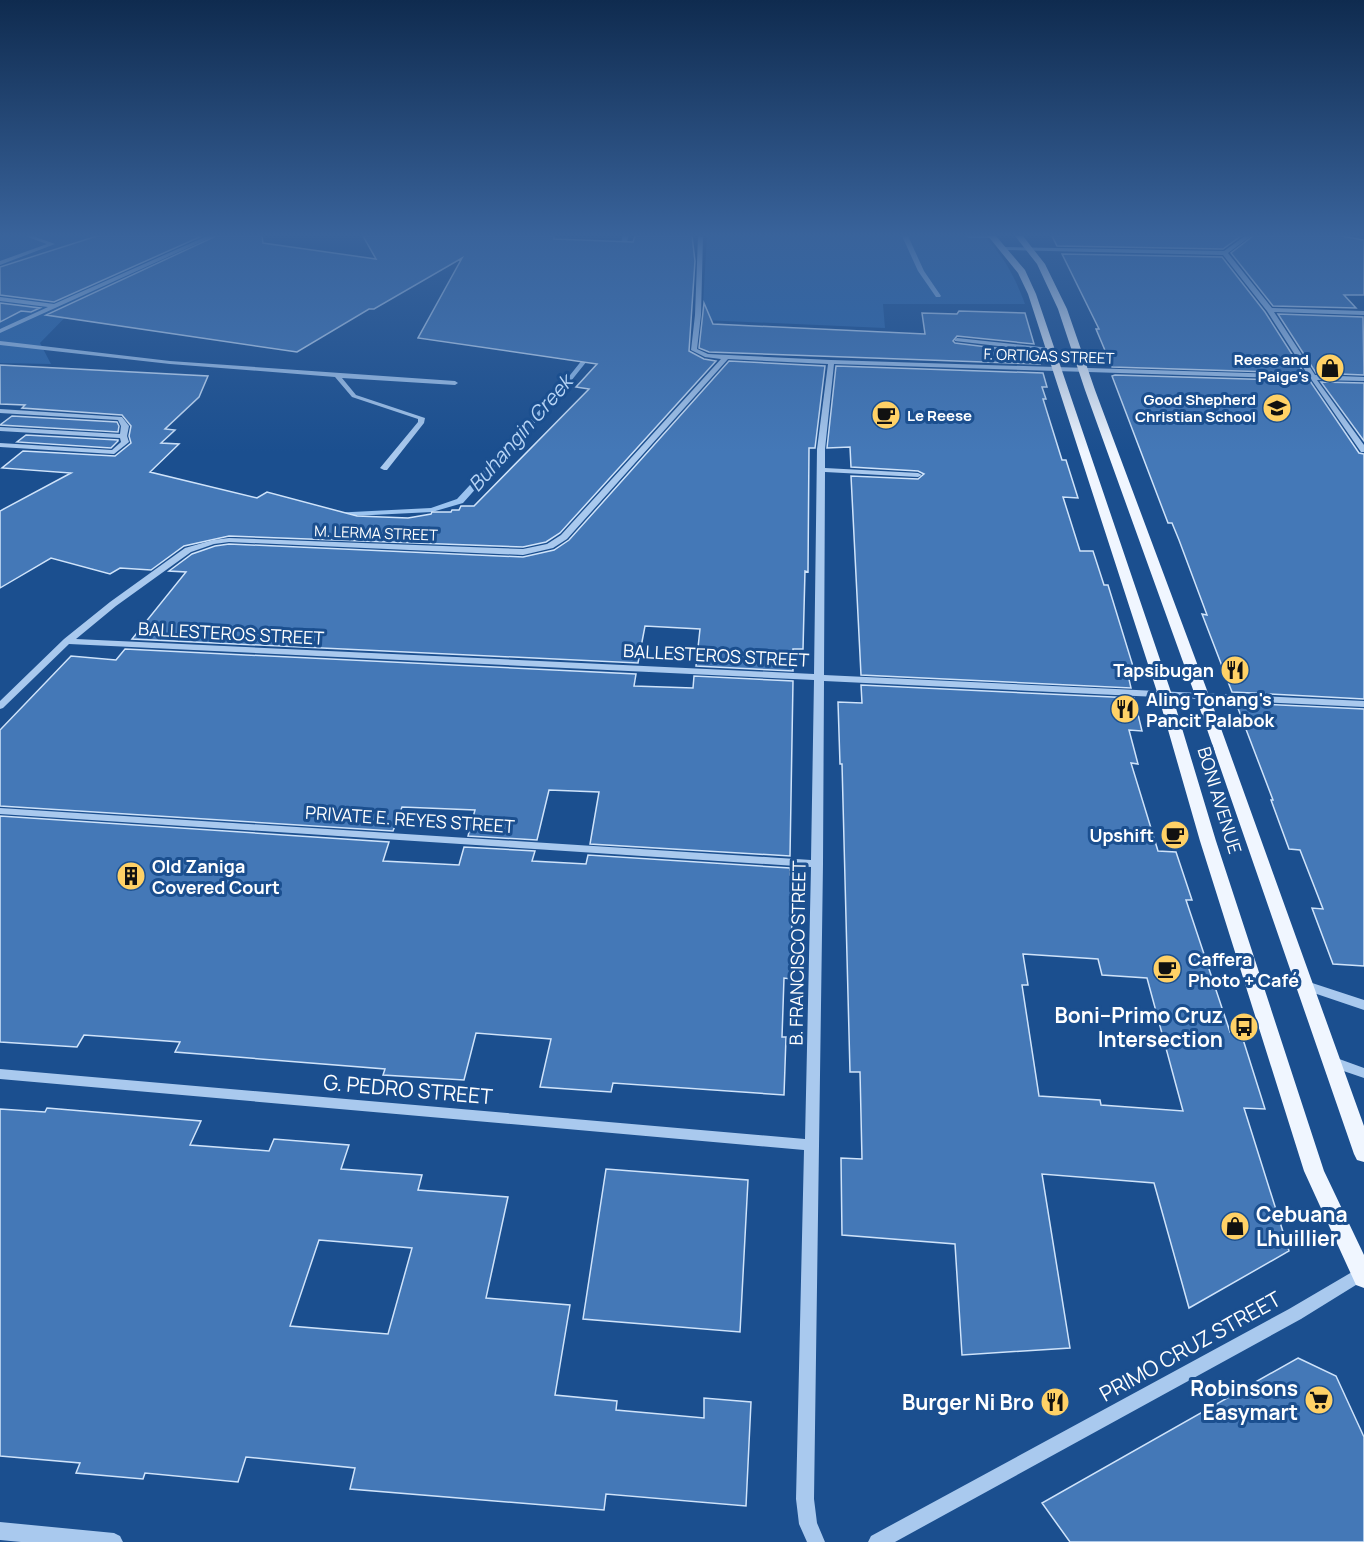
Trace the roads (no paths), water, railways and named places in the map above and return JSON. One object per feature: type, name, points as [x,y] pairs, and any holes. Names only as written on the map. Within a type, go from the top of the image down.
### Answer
[{"type":"main road","name":"BONI AVENUE","points":[[1036,308],[1165,695],[1208,841],[1314,1171],[1363,1275]]},
{"type":"main road","name":"BONI AVENUE","points":[[1063,308],[1083,370],[1203,696],[1364,1154]]},
{"type":"street","points":[[0,331],[50,308]]},
{"type":"street","name":"F. ORTIGAS STREET","points":[[698,308],[694,350],[698,354],[726,357],[1364,379]]},
{"type":"street","points":[[1270,310],[1364,313]]},
{"type":"street","points":[[1270,310],[1313,378],[1364,450]]},
{"type":"street","points":[[957,340],[1050,350]]},
{"type":"street","points":[[0,343],[77,354],[214,368],[455,383]]},
{"type":"street","name":"M. LERMA STREET","points":[[0,706],[98,615],[188,550],[213,542],[229,540],[523,552],[550,546],[564,537],[726,357]]},
{"type":"street","name":"B. FRANCISCO STREET","points":[[816,1542],[808,1524],[805,1499],[820,676],[820,470],[831,362]]},
{"type":"street","points":[[337,376],[354,396],[421,417],[422,422],[384,468]]},
{"type":"street","points":[[0,411],[120,418],[125,426],[123,436],[125,442],[114,452],[0,445]]},
{"type":"street","points":[[0,429],[123,436]]},
{"type":"street","points":[[820,470],[918,475]]},
{"type":"street","name":"BALLESTEROS STREET","points":[[67,642],[820,676],[1364,704]]},
{"type":"street","name":"PRIVATE E. REYES STREET","points":[[0,811],[817,864]]},
{"type":"street","points":[[1304,985],[1364,1005]]},
{"type":"street","points":[[1331,1061],[1364,1073]]},
{"type":"street","name":"G. PEDRO STREET","points":[[0,1074],[812,1145]]},
{"type":"street","name":"PRIMO CRUZ STREET","points":[[877,1542],[1363,1275]]},
{"type":"street","points":[[0,1531],[114,1542]]},
{"type":"waterway","name":"Buhangin Creek","points":[[332,515],[432,510],[460,501],[561,390],[592,351]]},
{"type":"place","name":"Reese and Paige's","points":[[1330,368]]},
{"type":"place","name":"Good Shepherd Christian School","points":[[1277,408]]},
{"type":"place","name":"Le Reese","points":[[886,415]]},
{"type":"place","name":"Tapsibugan","points":[[1235,670]]},
{"type":"place","name":"Aling Tonang's Pancit Palabok","points":[[1125,709]]},
{"type":"place","name":"Upshift","points":[[1175,835]]},
{"type":"place","name":"Old Zaniga Covered Court","points":[[131,876]]},
{"type":"place","name":"Caffera Photo + Café","points":[[1167,969]]},
{"type":"place","name":"Boni–Primo Cruz Intersection","points":[[1244,1027]]},
{"type":"place","name":"Cebuana Lhuillier","points":[[1235,1226]]},
{"type":"place","name":"Robinsons Easymart","points":[[1319,1400]]},
{"type":"place","name":"Burger Ni Bro","points":[[1055,1402]]}]
